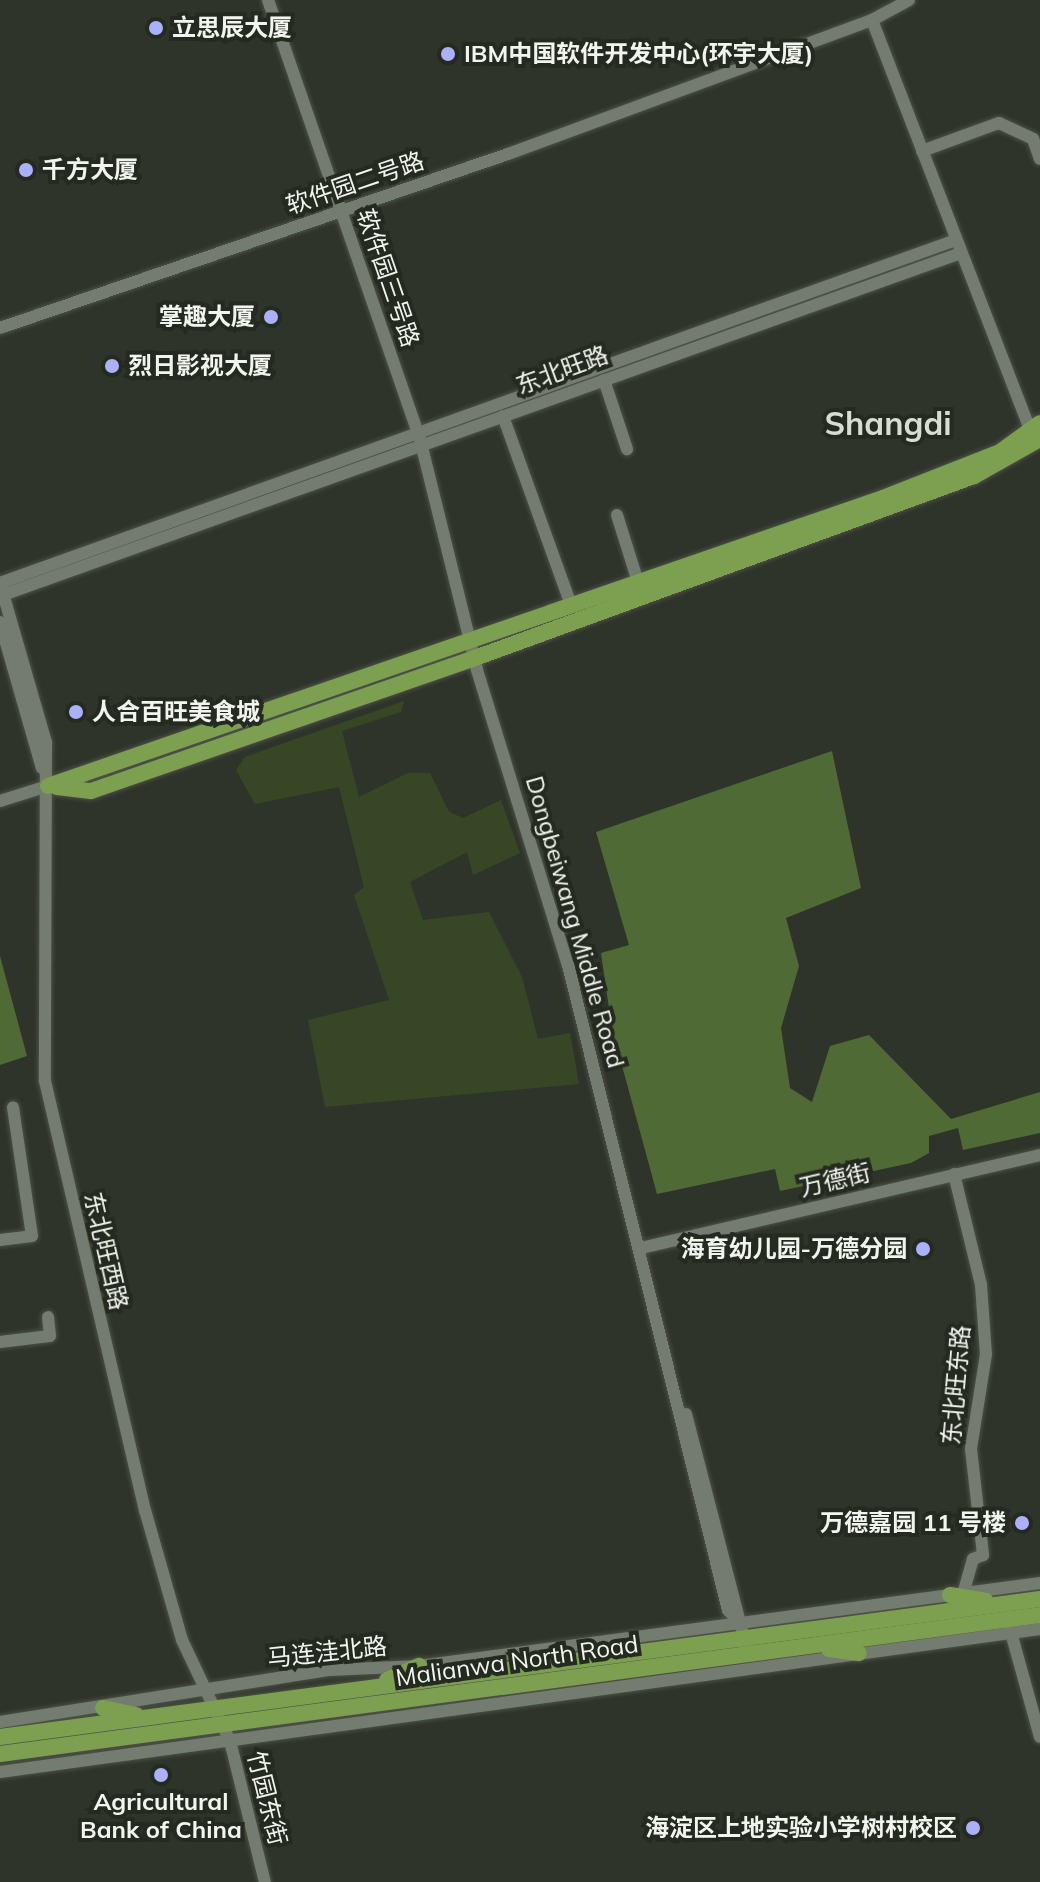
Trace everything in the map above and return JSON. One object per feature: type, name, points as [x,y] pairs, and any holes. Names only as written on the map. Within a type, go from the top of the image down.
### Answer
[{"type":"main road","points":[[475,650],[571,605],[883,498],[1000,452],[1036,433]]},
{"type":"main road","points":[[48,786],[449,643],[475,650],[974,476],[1036,433]]},
{"type":"main road","points":[[957,1594],[1007,1619]]},
{"type":"main road","name":"Malianwa North Road","points":[[0,1737],[149,1718],[220,1717],[369,1688],[745,1639],[1007,1619],[1040,1599]]},
{"type":"main road","name":"Malianwa North Road","points":[[0,1754],[220,1717],[745,1639],[808,1646],[1040,1615]]},
{"type":"main road","points":[[808,1646],[859,1653]]},
{"type":"main road","points":[[369,1688],[419,1666]]},
{"type":"main road","points":[[103,1708],[149,1718]]},
{"type":"street","name":"软件园三号路","points":[[268,0],[418,441]]},
{"type":"street","name":"软件园二号路","points":[[0,328],[341,212],[872,20],[909,0]]},
{"type":"street","points":[[872,20],[961,253],[1036,433]]},
{"type":"street","points":[[922,151],[999,123],[1033,139],[1040,159]]},
{"type":"street","name":"东北旺路","points":[[1,591],[418,441],[956,240]]},
{"type":"street","name":"东北旺路","points":[[418,441],[503,416],[961,253]]},
{"type":"street","points":[[604,380],[627,449]]},
{"type":"street","points":[[503,416],[571,605]]},
{"type":"street","name":"Dongbeiwang Middle Road","points":[[418,441],[475,650],[565,951],[682,1412],[702,1460],[745,1639]]},
{"type":"street","points":[[617,515],[638,582]]},
{"type":"street","name":"东北旺西路","points":[[1,591],[46,742],[45,1081],[145,1510],[182,1640],[220,1717]]},
{"type":"street","name":"东北旺西路","points":[[0,622],[48,786]]},
{"type":"street","points":[[0,801],[48,786]]},
{"type":"street","points":[[0,1240],[32,1236],[13,1107]]},
{"type":"street","name":"万德街","points":[[641,1248],[1040,1155]]},
{"type":"street","name":"东北旺东路","points":[[954,1174],[981,1285],[986,1354],[971,1449],[983,1555],[973,1559],[957,1594]]},
{"type":"street","points":[[0,1342],[50,1336],[48,1317]]},
{"type":"street","name":"马连洼北路","points":[[0,1722],[330,1670],[419,1666],[745,1639],[957,1594],[1040,1583]]},
{"type":"street","points":[[1007,1619],[1040,1737]]},
{"type":"street","points":[[0,1772],[859,1653],[1007,1619],[1040,1629]]},
{"type":"street","name":"竹园东街","points":[[220,1717],[230,1741],[265,1882]]},
{"type":"green space","points":[[404,701],[401,712],[342,731],[359,797],[408,773],[430,773],[449,812],[463,818],[501,800],[520,853],[473,875],[467,852],[410,882],[423,920],[489,912],[522,977],[538,1039],[570,1033],[579,1084],[325,1107],[308,1020],[389,1000],[354,895],[364,887],[339,787],[255,804],[236,770],[245,757]]},
{"type":"green space","points":[[832,751],[861,888],[786,918],[799,966],[781,1028],[790,1088],[812,1102],[830,1046],[869,1035],[951,1119],[1040,1092],[1040,1133],[963,1150],[958,1128],[929,1136],[929,1153],[911,1163],[780,1191],[775,1169],[657,1194],[612,1029],[601,953],[629,945],[596,832]]},
{"type":"green space","points":[[0,956],[27,1056],[0,1065]]},
{"type":"place","name":"立思辰大厦","points":[[156,28]]},
{"type":"place","name":"IBM中国软件开发中心(环宇大厦)","points":[[448,54]]},
{"type":"place","name":"千方大厦","points":[[26,170]]},
{"type":"place","name":"掌趣大厦","points":[[271,317]]},
{"type":"place","name":"烈日影视大厦","points":[[112,366]]},
{"type":"place","name":"人合百旺美食城","points":[[76,712]]},
{"type":"place","name":"海育幼儿园-万德分园","points":[[923,1249]]},
{"type":"place","name":"万德嘉园 11 号楼","points":[[1022,1523]]},
{"type":"place","name":"Agricultural Bank of China","points":[[161,1775]]},
{"type":"place","name":"海淀区上地实验小学树村校区","points":[[973,1828]]},
{"type":"district","name":"Shangdi","points":[[888,423]]}]
